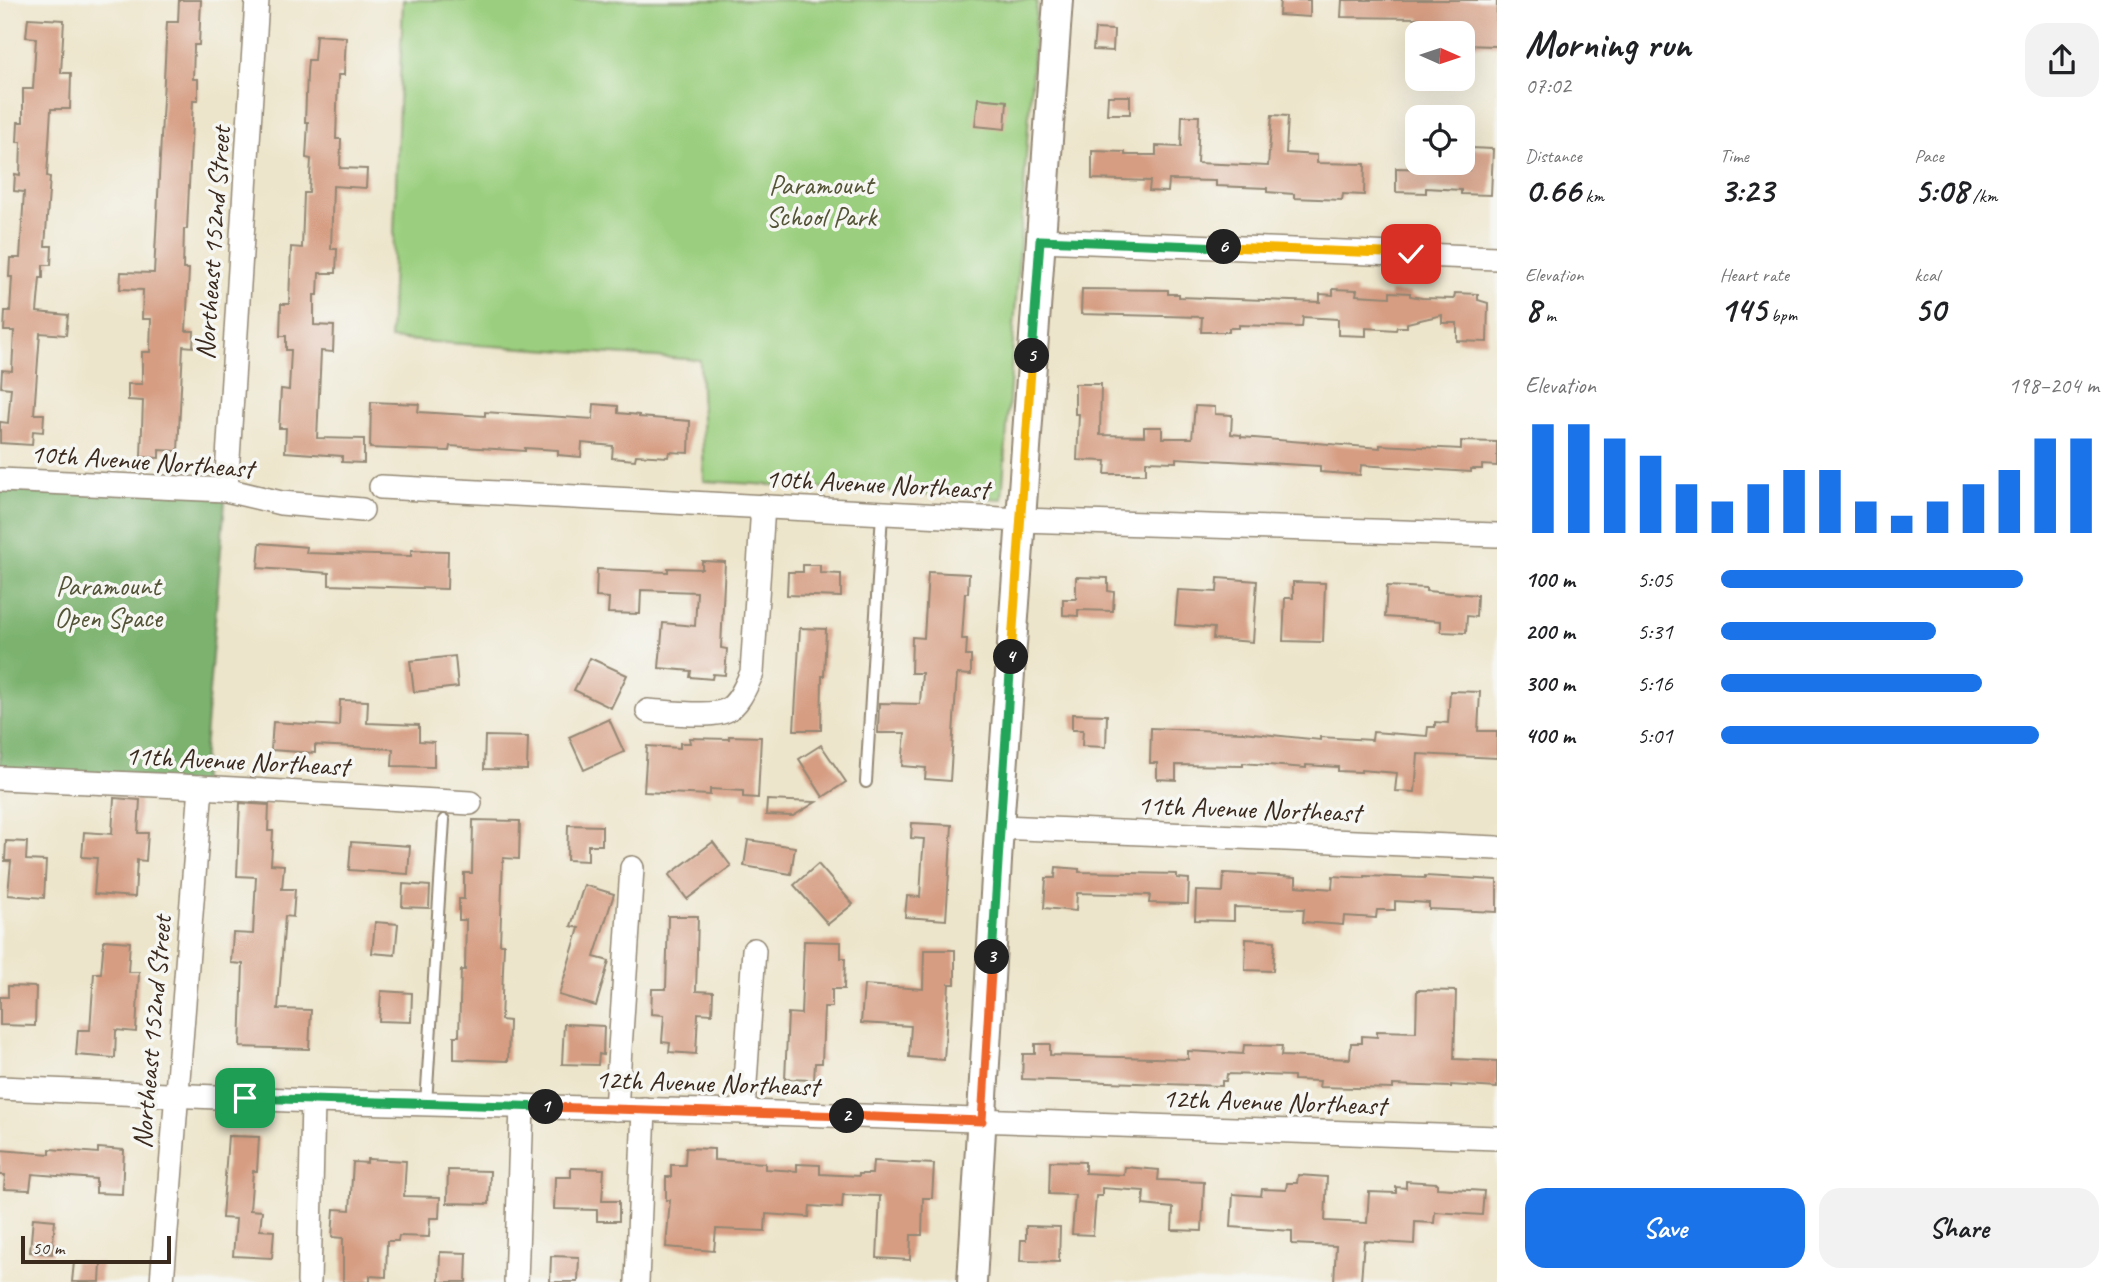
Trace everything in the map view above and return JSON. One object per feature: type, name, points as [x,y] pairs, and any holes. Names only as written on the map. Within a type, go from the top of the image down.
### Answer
[{"type":"street","name":"Northeast 152nd Street","points":[[226,490],[257,0]]},
{"type":"street","points":[[972,1282],[999,827],[1058,0]]},
{"type":"street","points":[[1040,240],[1497,258]]},
{"type":"street","name":"10th Avenue Northeast","points":[[0,480],[226,490],[281,503],[362,510]]},
{"type":"street","name":"10th Avenue Northeast","points":[[381,487],[1021,520],[1497,536]]},
{"type":"street","points":[[648,711],[704,714],[727,710],[742,694],[752,673],[762,506]]},
{"type":"street","name":"11th Avenue Northeast","points":[[0,779],[201,787],[470,803]]},
{"type":"street","name":"Northeast 152nd Street","points":[[162,1282],[201,787]]},
{"type":"street","name":"11th Avenue Northeast","points":[[999,827],[1497,848]]},
{"type":"street","points":[[616,1109],[632,868]]},
{"type":"street","points":[[743,1112],[754,950]]},
{"type":"street","name":"12th Avenue Northeast","points":[[0,1088],[313,1101],[743,1112],[1497,1138]]},
{"type":"street","points":[[309,1282],[313,1101]]},
{"type":"street","points":[[516,1282],[522,1106]]},
{"type":"street","points":[[637,1282],[643,1110]]},
{"type":"lane","points":[[866,782],[882,513]]},
{"type":"lane","points":[[426,1104],[444,820]]},
{"type":"green space","name":"Paramount School Park","points":[[403,0],[1037,0],[1002,499],[704,481],[700,360],[390,339]]},
{"type":"green space","name":"Paramount Open Space","points":[[0,480],[226,490],[201,787],[0,778]]},
{"type":"building","points":[[179,0],[201,0],[199,45],[194,45],[193,79],[198,79],[198,100],[193,100],[183,269],[189,269],[186,331],[194,331],[193,347],[183,346],[178,451],[159,450],[159,458],[141,457],[143,401],[128,400],[128,384],[142,384],[142,352],[150,352],[151,319],[142,319],[143,290],[120,289],[121,272],[154,273],[167,22],[178,22]]},
{"type":"building","points":[[1280,0],[1310,0],[1310,17],[1279,15]]},
{"type":"building","points":[[1342,0],[1497,0],[1496,46],[1475,45],[1475,21],[1341,17]]},
{"type":"building","points":[[28,18],[64,20],[61,73],[71,73],[70,109],[51,109],[45,246],[52,246],[51,265],[43,265],[37,312],[68,315],[66,335],[40,333],[34,414],[44,414],[43,432],[33,431],[32,445],[0,443],[0,422],[8,423],[11,388],[1,387],[2,370],[12,371],[14,331],[4,331],[5,311],[10,311],[10,258],[20,258],[24,192],[14,191],[15,174],[20,175],[21,142],[17,142],[18,122],[23,122],[23,89],[33,89],[36,38],[26,37]]},
{"type":"building","points":[[1095,29],[1114,30],[1113,51],[1093,50]]},
{"type":"building","points":[[316,35],[346,37],[344,75],[338,75],[336,139],[341,139],[340,168],[367,169],[366,188],[333,186],[331,249],[337,249],[336,273],[319,273],[318,295],[314,295],[314,325],[334,326],[333,352],[321,351],[317,438],[364,439],[364,463],[342,462],[342,456],[285,452],[286,428],[279,428],[281,389],[289,390],[291,350],[286,350],[286,336],[280,336],[281,304],[289,304],[291,247],[302,248],[304,193],[309,193],[311,159],[306,158],[307,72],[308,60],[314,60]]},
{"type":"building","points":[[1108,96],[1130,96],[1130,114],[1107,114]]},
{"type":"building","points":[[978,98],[1007,101],[1005,129],[975,126]]},
{"type":"building","points":[[1272,115],[1288,116],[1286,153],[1317,155],[1317,163],[1365,164],[1364,195],[1343,194],[1342,200],[1294,198],[1294,194],[1267,192],[1267,188],[1216,186],[1216,181],[1169,180],[1168,192],[1149,191],[1150,181],[1092,179],[1092,151],[1156,155],[1156,146],[1181,147],[1182,116],[1199,116],[1197,163],[1268,166]]},
{"type":"building","points":[[1475,148],[1493,149],[1491,195],[1461,194],[1461,190],[1426,188],[1426,193],[1396,192],[1396,168],[1405,168],[1405,175],[1475,175]]},
{"type":"building","points":[[1082,289],[1168,290],[1168,294],[1179,294],[1179,297],[1320,302],[1320,294],[1333,295],[1333,289],[1357,290],[1356,295],[1390,297],[1390,292],[1410,293],[1410,296],[1422,298],[1454,299],[1455,293],[1478,294],[1478,300],[1488,303],[1487,342],[1457,341],[1457,323],[1442,323],[1442,315],[1407,323],[1407,327],[1397,327],[1396,330],[1366,328],[1366,336],[1338,335],[1338,319],[1303,317],[1302,327],[1239,325],[1239,328],[1229,328],[1229,332],[1201,332],[1202,317],[1081,314]]},
{"type":"building","points":[[1075,384],[1101,384],[1100,435],[1144,436],[1144,427],[1162,427],[1162,438],[1192,438],[1195,406],[1215,407],[1215,414],[1232,415],[1231,434],[1241,437],[1380,448],[1380,445],[1461,449],[1461,441],[1497,442],[1497,466],[1482,465],[1482,469],[1471,469],[1471,472],[1361,465],[1360,475],[1320,472],[1320,466],[1176,458],[1176,462],[1146,461],[1146,474],[1105,474],[1106,461],[1077,460],[1079,414],[1075,414]]},
{"type":"building","points":[[371,402],[419,404],[418,412],[485,416],[485,412],[593,419],[594,404],[618,406],[618,413],[690,421],[689,453],[669,452],[668,457],[636,455],[635,460],[612,458],[613,446],[582,443],[581,457],[558,455],[558,450],[525,448],[525,451],[450,446],[449,451],[370,448]]},
{"type":"building","points":[[260,543],[307,547],[306,553],[411,556],[411,550],[448,551],[447,589],[329,585],[329,573],[258,568]]},
{"type":"building","points":[[702,561],[725,562],[721,648],[727,649],[725,675],[713,674],[712,679],[690,677],[691,671],[659,668],[663,623],[695,626],[697,592],[641,590],[640,614],[608,613],[609,598],[596,597],[597,569],[668,572],[668,568],[702,569]]},
{"type":"building","points":[[803,565],[820,565],[820,573],[841,574],[841,597],[787,595],[788,572],[803,572]]},
{"type":"building","points":[[928,572],[969,574],[962,639],[967,639],[966,656],[971,656],[971,675],[957,674],[950,781],[925,779],[926,768],[902,766],[905,733],[878,733],[879,703],[920,704],[922,673],[911,673],[912,637],[924,638]]},
{"type":"building","points":[[1076,577],[1108,578],[1108,591],[1114,592],[1113,611],[1078,610],[1078,616],[1063,615],[1063,599],[1076,599]]},
{"type":"building","points":[[1218,578],[1257,581],[1253,642],[1213,639],[1214,628],[1175,625],[1178,590],[1217,592]]},
{"type":"building","points":[[1293,582],[1325,583],[1323,642],[1283,641],[1285,598],[1293,598]]},
{"type":"building","points":[[1387,586],[1477,595],[1476,617],[1467,616],[1466,633],[1441,632],[1441,621],[1385,617]]},
{"type":"building","points":[[800,628],[826,629],[821,730],[794,730]]},
{"type":"building","points":[[455,656],[458,687],[414,692],[410,661]]},
{"type":"building","points":[[590,658],[627,675],[611,708],[574,690]]},
{"type":"building","points":[[1450,691],[1480,692],[1478,731],[1497,731],[1497,758],[1418,754],[1415,792],[1395,791],[1397,773],[1338,771],[1338,767],[1306,765],[1306,768],[1243,763],[1243,766],[1176,765],[1176,780],[1157,779],[1157,763],[1150,763],[1151,728],[1243,732],[1320,740],[1320,737],[1372,740],[1373,732],[1427,736],[1428,727],[1435,727],[1435,722],[1448,723]]},
{"type":"building","points":[[340,700],[368,701],[367,723],[419,725],[419,741],[434,742],[434,767],[392,766],[393,749],[315,745],[315,753],[271,750],[273,722],[339,726]]},
{"type":"building","points":[[1072,714],[1107,715],[1106,747],[1082,746],[1083,730],[1072,730]]},
{"type":"building","points":[[609,719],[624,752],[584,770],[569,737]]},
{"type":"building","points":[[485,736],[528,737],[527,770],[484,769]]},
{"type":"building","points":[[729,736],[761,737],[758,798],[743,797],[743,791],[710,789],[710,795],[644,792],[647,746],[680,748],[680,743],[690,743],[689,738],[729,739]]},
{"type":"building","points":[[821,745],[846,782],[823,797],[799,759]]},
{"type":"building","points":[[114,798],[140,800],[138,833],[148,833],[146,861],[137,860],[135,897],[94,894],[97,858],[82,857],[84,832],[112,834]]},
{"type":"building","points":[[767,800],[816,802],[793,816],[766,815]]},
{"type":"building","points":[[240,803],[269,805],[268,831],[273,831],[271,864],[284,865],[282,889],[295,889],[293,917],[285,916],[278,1009],[311,1010],[309,1049],[240,1047],[243,964],[231,963],[233,933],[253,934],[256,877],[237,876]]},
{"type":"building","points":[[473,820],[520,821],[519,859],[503,858],[501,1020],[509,1021],[508,1061],[454,1059],[454,1036],[459,1036],[461,970],[465,970],[466,920],[459,920],[459,899],[464,899],[464,873],[472,873]]},
{"type":"building","points":[[912,823],[952,825],[946,920],[905,917],[907,896],[920,897],[924,839],[911,838]]},
{"type":"building","points":[[568,825],[602,826],[602,845],[588,845],[588,861],[567,860]]},
{"type":"building","points":[[748,840],[795,847],[791,874],[744,866]]},
{"type":"building","points":[[6,841],[27,842],[26,860],[46,861],[44,898],[8,895],[11,861],[5,861]]},
{"type":"building","points":[[351,842],[410,846],[408,874],[349,870]]},
{"type":"building","points":[[713,842],[731,866],[687,899],[669,875]]},
{"type":"building","points":[[818,864],[853,904],[828,924],[794,885]]},
{"type":"building","points":[[1056,867],[1079,869],[1079,872],[1177,874],[1177,878],[1189,879],[1188,904],[1149,903],[1150,895],[1077,893],[1076,911],[1044,908],[1046,878],[1055,878]]},
{"type":"building","points":[[1224,873],[1296,877],[1296,886],[1332,889],[1333,876],[1425,876],[1497,880],[1497,912],[1429,909],[1429,903],[1395,901],[1395,910],[1377,910],[1376,918],[1344,916],[1343,925],[1303,922],[1304,909],[1234,907],[1234,921],[1195,920],[1196,891],[1223,892]]},
{"type":"building","points":[[403,884],[430,886],[429,908],[402,907]]},
{"type":"building","points":[[584,885],[614,894],[594,957],[609,961],[596,1006],[559,995],[579,928],[571,926]]},
{"type":"building","points":[[668,916],[698,916],[696,991],[713,992],[712,1014],[698,1013],[696,1054],[669,1052],[670,1043],[662,1042],[664,1015],[651,1014],[652,989],[666,989]]},
{"type":"building","points":[[375,922],[398,924],[395,955],[372,953]]},
{"type":"building","points":[[1246,939],[1275,941],[1273,971],[1245,970]]},
{"type":"building","points":[[104,940],[130,942],[128,972],[139,972],[136,1032],[116,1030],[115,1058],[76,1055],[78,1030],[90,1030],[94,973],[101,973]]},
{"type":"building","points":[[804,941],[841,942],[841,958],[845,958],[844,989],[832,989],[832,1007],[824,1007],[822,1063],[815,1063],[814,1080],[785,1079],[788,1013],[801,1014]]},
{"type":"building","points":[[924,950],[955,950],[955,984],[949,984],[944,1060],[909,1057],[911,1026],[861,1023],[864,985],[923,989]]},
{"type":"building","points":[[8,986],[36,987],[35,1026],[0,1025],[0,997],[8,997]]},
{"type":"building","points":[[1417,990],[1456,991],[1454,1059],[1497,1061],[1497,1088],[1451,1085],[1393,1085],[1393,1089],[1319,1087],[1320,1081],[1294,1080],[1294,1076],[1227,1074],[1222,1086],[1022,1079],[1023,1054],[1035,1054],[1035,1044],[1050,1044],[1050,1055],[1188,1059],[1188,1051],[1243,1054],[1244,1045],[1282,1046],[1281,1056],[1350,1059],[1351,1043],[1362,1043],[1362,1036],[1377,1037],[1377,1031],[1416,1032]]},
{"type":"building","points":[[381,991],[412,993],[411,1022],[379,1021]]},
{"type":"building","points":[[564,1024],[604,1026],[603,1055],[599,1054],[598,1065],[562,1064]]},
{"type":"building","points":[[228,1136],[259,1137],[257,1171],[253,1171],[250,1210],[262,1211],[260,1230],[274,1231],[272,1258],[233,1256],[236,1219],[222,1218]]},
{"type":"building","points":[[98,1148],[124,1150],[122,1194],[96,1193],[96,1179],[32,1174],[30,1190],[4,1189],[5,1175],[0,1175],[0,1150],[50,1154],[50,1149],[98,1153]]},
{"type":"building","points":[[686,1148],[714,1149],[714,1160],[765,1163],[765,1169],[797,1171],[797,1164],[820,1165],[820,1174],[872,1174],[873,1161],[934,1164],[932,1198],[923,1198],[922,1235],[911,1235],[910,1260],[877,1258],[880,1196],[843,1195],[842,1208],[810,1206],[809,1217],[766,1214],[765,1231],[716,1229],[714,1251],[666,1247],[670,1200],[666,1200],[666,1177],[671,1177],[671,1165],[685,1165]]},
{"type":"building","points":[[367,1159],[406,1161],[404,1196],[440,1197],[439,1218],[430,1218],[429,1237],[399,1236],[398,1241],[387,1241],[386,1277],[370,1276],[370,1282],[343,1282],[343,1238],[332,1237],[334,1209],[350,1210],[353,1162],[367,1163]]},
{"type":"building","points":[[1050,1161],[1085,1162],[1085,1173],[1124,1175],[1125,1167],[1159,1170],[1158,1180],[1204,1182],[1202,1231],[1172,1230],[1173,1208],[1143,1205],[1144,1191],[1102,1188],[1102,1196],[1096,1196],[1093,1235],[1072,1234],[1075,1195],[1049,1194]]},
{"type":"building","points":[[571,1168],[604,1169],[602,1201],[619,1201],[619,1221],[597,1221],[597,1210],[554,1209],[555,1177],[571,1177]]},
{"type":"building","points":[[448,1170],[490,1171],[489,1204],[447,1203]]},
{"type":"building","points":[[1298,1175],[1327,1177],[1325,1221],[1367,1223],[1369,1192],[1396,1193],[1396,1187],[1406,1188],[1406,1181],[1437,1183],[1437,1188],[1484,1191],[1482,1215],[1435,1212],[1434,1223],[1415,1222],[1414,1244],[1364,1241],[1361,1282],[1334,1282],[1336,1246],[1292,1244],[1292,1231],[1231,1227],[1233,1194],[1261,1196],[1262,1189],[1286,1190],[1287,1183],[1297,1183]]},
{"type":"building","points":[[33,1218],[55,1220],[52,1254],[30,1252]]},
{"type":"building","points":[[1026,1226],[1060,1227],[1059,1262],[1020,1261],[1021,1240],[1026,1240]]},
{"type":"building","points":[[440,1252],[467,1253],[466,1282],[439,1282]]},
{"type":"building","points":[[551,1256],[579,1257],[578,1282],[550,1282]]},
{"type":"building","points":[[74,1262],[101,1263],[100,1282],[72,1282]]},
{"type":"route","points":[[245,1098],[982,1121],[999,827],[1040,240],[1411,254]]}]
